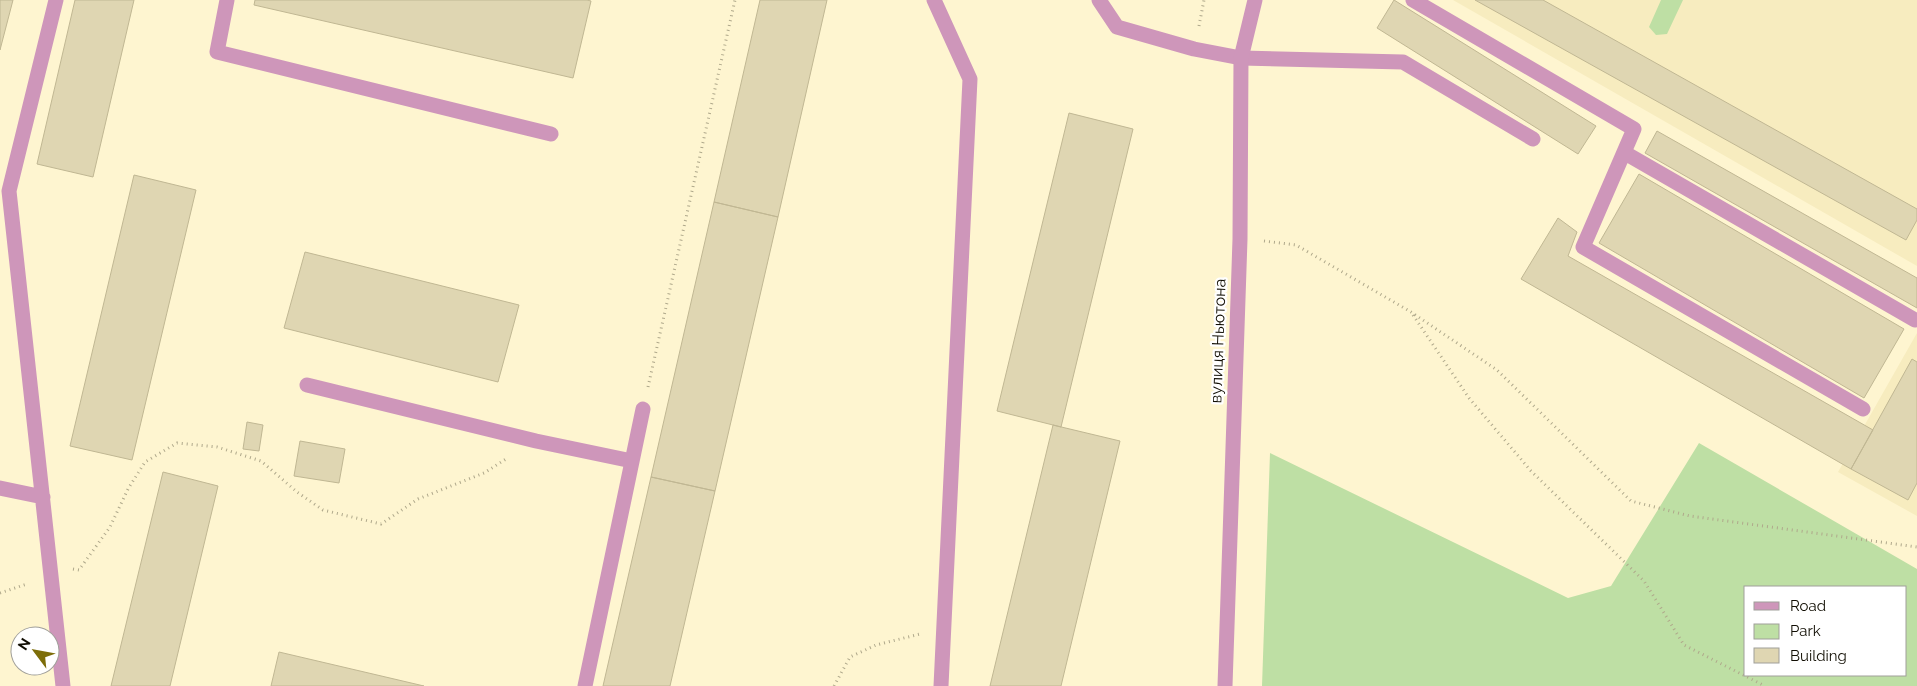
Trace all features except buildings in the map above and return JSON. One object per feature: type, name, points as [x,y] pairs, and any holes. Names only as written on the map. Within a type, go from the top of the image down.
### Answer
[{"type":"street","points":[[56,0],[9,191],[64,686]]},
{"type":"street","points":[[227,0],[217,52],[551,134]]},
{"type":"street","points":[[934,0],[970,79],[941,686]]},
{"type":"street","points":[[1099,0],[1117,27],[1194,49],[1241,58],[1403,62],[1533,139]]},
{"type":"street","name":"вулиця Ньютона","points":[[1225,686],[1240,239],[1241,58],[1255,0]]},
{"type":"street","points":[[1413,0],[1634,129],[1583,247],[1862,409]]},
{"type":"street","points":[[1625,153],[1915,320]]},
{"type":"street","points":[[307,385],[536,441],[632,461]]},
{"type":"street","points":[[585,686],[643,410]]},
{"type":"street","points":[[0,488],[43,497]]},
{"type":"path","points":[[643,410],[735,0]]},
{"type":"path","points":[[1240,239],[1296,245],[1411,312],[1497,370],[1631,501],[1690,516],[1917,547]]},
{"type":"path","points":[[1411,312],[1469,398],[1531,471],[1644,581],[1684,646],[1744,676]]},
{"type":"path","points":[[0,593],[29,584],[50,568],[79,570],[110,527],[128,489],[145,462],[177,443],[217,447],[261,461],[297,492],[323,510],[381,524],[418,499],[484,473],[536,441]]},
{"type":"path","points":[[834,686],[850,657],[876,645],[925,633],[943,616]]},
{"type":"path","points":[[1745,676],[1765,686]]},
{"type":"shaded area","points":[[1453,0],[1917,0],[1917,266]]},
{"type":"shaded area","points":[[1917,333],[1917,516],[1838,472]]},
{"type":"green space","points":[[1661,0],[1683,0],[1667,34],[1656,35],[1649,27]]},
{"type":"green space","points":[[1699,443],[1917,569],[1917,686],[1262,686],[1270,453],[1568,598],[1611,586]]}]
